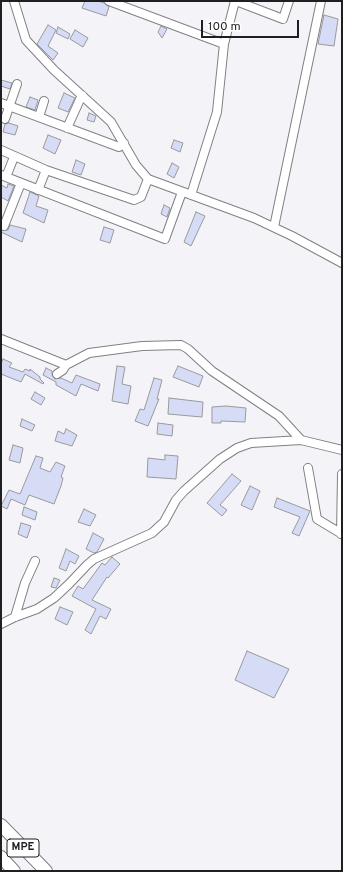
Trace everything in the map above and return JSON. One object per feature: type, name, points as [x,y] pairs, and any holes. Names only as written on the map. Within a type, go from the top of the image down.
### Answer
[{"type":"highway","name":"MPE","points":[[1,824],[46,871]]},
{"type":"highway","name":"MPE","points":[[1,858],[14,871]]},
{"type":"street","points":[[14,1],[26,40],[54,70],[111,122],[136,165],[148,179],[274,227],[342,263]]},
{"type":"street","points":[[109,1],[224,44]]},
{"type":"street","points":[[191,195],[217,112],[224,44],[235,1],[283,19],[289,1]]},
{"type":"street","points":[[274,227],[321,1]]},
{"type":"street","points":[[5,119],[17,84]]},
{"type":"street","points":[[67,128],[82,95]]},
{"type":"street","points":[[39,117],[44,101]]},
{"type":"street","points":[[1,103],[119,147],[124,143]]},
{"type":"street","points":[[1,150],[46,170],[134,200],[141,196],[148,179]]},
{"type":"street","points":[[14,156],[3,176],[164,239],[182,192]]},
{"type":"street","points":[[38,190],[46,170]]},
{"type":"street","points":[[4,226],[21,183]]},
{"type":"street","points":[[1,339],[66,365]]},
{"type":"street","points":[[58,374],[66,365],[89,353],[142,346],[181,345],[212,371],[280,416],[301,440]]},
{"type":"street","points":[[3,622],[37,610],[54,598],[69,584],[86,564],[94,559],[152,533],[164,522],[176,500],[184,491],[220,459],[237,448],[251,442],[301,440],[342,450]]},
{"type":"street","points":[[308,468],[317,519],[342,534]]},
{"type":"street","points":[[342,474],[342,534]]},
{"type":"street","points":[[15,617],[25,582],[35,561]]},
{"type":"building","points":[[85,1],[98,1],[104,3],[109,7],[106,16],[82,8]]},
{"type":"building","points":[[324,15],[338,19],[334,46],[318,44]]},
{"type":"building","points":[[48,25],[56,30],[48,46],[58,53],[53,60],[37,44]]},
{"type":"building","points":[[161,26],[167,29],[162,38],[158,32]]},
{"type":"building","points":[[58,27],[70,34],[68,39],[56,33]]},
{"type":"building","points":[[75,30],[88,38],[83,47],[70,39]]},
{"type":"building","points":[[1,80],[12,83],[10,89],[1,86]]},
{"type":"building","points":[[64,93],[75,98],[68,112],[58,108]]},
{"type":"building","points":[[30,97],[38,100],[35,110],[26,107]]},
{"type":"building","points":[[89,113],[96,116],[94,122],[87,120]]},
{"type":"building","points":[[9,123],[18,126],[15,135],[3,132],[5,124]]},
{"type":"building","points":[[48,135],[61,140],[55,154],[43,148]]},
{"type":"building","points":[[174,140],[183,143],[180,152],[171,148]]},
{"type":"building","points":[[76,160],[85,164],[81,175],[72,172]]},
{"type":"building","points":[[172,163],[179,167],[174,178],[167,174]]},
{"type":"building","points":[[8,184],[14,186],[8,201],[1,197],[1,185],[7,188]]},
{"type":"building","points":[[30,192],[39,196],[36,206],[48,210],[44,223],[23,213]]},
{"type":"building","points":[[164,205],[170,208],[167,217],[161,214]]},
{"type":"building","points":[[196,212],[205,216],[191,246],[184,242]]},
{"type":"building","points":[[10,225],[26,229],[22,242],[1,232],[1,230],[8,230]]},
{"type":"building","points":[[104,227],[114,230],[110,243],[100,240]]},
{"type":"building","points":[[3,359],[12,363],[9,367],[23,372],[25,369],[30,371],[30,369],[40,377],[44,383],[43,384],[25,374],[21,382],[1,374],[1,364]]},
{"type":"building","points":[[117,366],[125,367],[122,384],[131,386],[128,404],[112,401]]},
{"type":"building","points":[[178,366],[203,376],[199,387],[173,377]]},
{"type":"building","points":[[46,368],[52,371],[52,375],[55,379],[61,378],[72,383],[76,375],[100,384],[98,391],[81,384],[76,396],[56,385],[56,382],[43,375]]},
{"type":"building","points":[[154,378],[162,380],[157,399],[159,399],[148,426],[135,421],[140,409],[144,410]]},
{"type":"building","points":[[35,392],[45,398],[41,405],[31,399]]},
{"type":"building","points":[[169,398],[203,402],[202,417],[168,414]]},
{"type":"building","points":[[226,406],[246,408],[245,422],[221,421],[221,423],[212,423],[212,407]]},
{"type":"building","points":[[22,419],[35,425],[32,431],[20,426]]},
{"type":"building","points":[[158,423],[173,425],[172,436],[157,434]]},
{"type":"building","points":[[66,429],[77,435],[72,446],[55,441],[58,431],[64,434]]},
{"type":"building","points":[[13,445],[23,448],[20,463],[9,460]]},
{"type":"building","points":[[165,455],[178,456],[176,479],[147,477],[148,458],[165,460]]},
{"type":"building","points":[[36,456],[43,458],[40,468],[50,472],[56,462],[65,466],[61,477],[63,478],[61,486],[54,504],[29,495],[25,505],[11,499],[7,509],[1,506],[9,490],[20,494]]},
{"type":"building","points":[[232,474],[241,481],[220,505],[227,510],[222,516],[207,503]]},
{"type":"building","points":[[250,486],[260,491],[252,510],[241,505]]},
{"type":"building","points":[[277,498],[310,511],[299,536],[292,533],[300,517],[274,507]]},
{"type":"building","points":[[24,507],[37,512],[35,520],[22,515]]},
{"type":"building","points":[[84,509],[96,515],[90,526],[78,522]]},
{"type":"building","points":[[21,523],[31,526],[27,538],[18,534]]},
{"type":"building","points":[[93,533],[104,539],[97,552],[94,553],[86,549]]},
{"type":"building","points":[[66,549],[79,556],[75,564],[70,561],[66,571],[59,568]]},
{"type":"building","points":[[112,557],[120,564],[108,578],[107,577],[92,600],[111,609],[106,619],[100,616],[91,634],[85,630],[96,609],[72,596],[78,586],[83,589],[102,563],[105,565]]},
{"type":"building","points":[[54,578],[60,580],[56,588],[51,587]]},
{"type":"building","points":[[60,607],[73,612],[67,625],[55,619]]},
{"type":"building","points":[[247,651],[289,669],[274,698],[235,680]]}]
